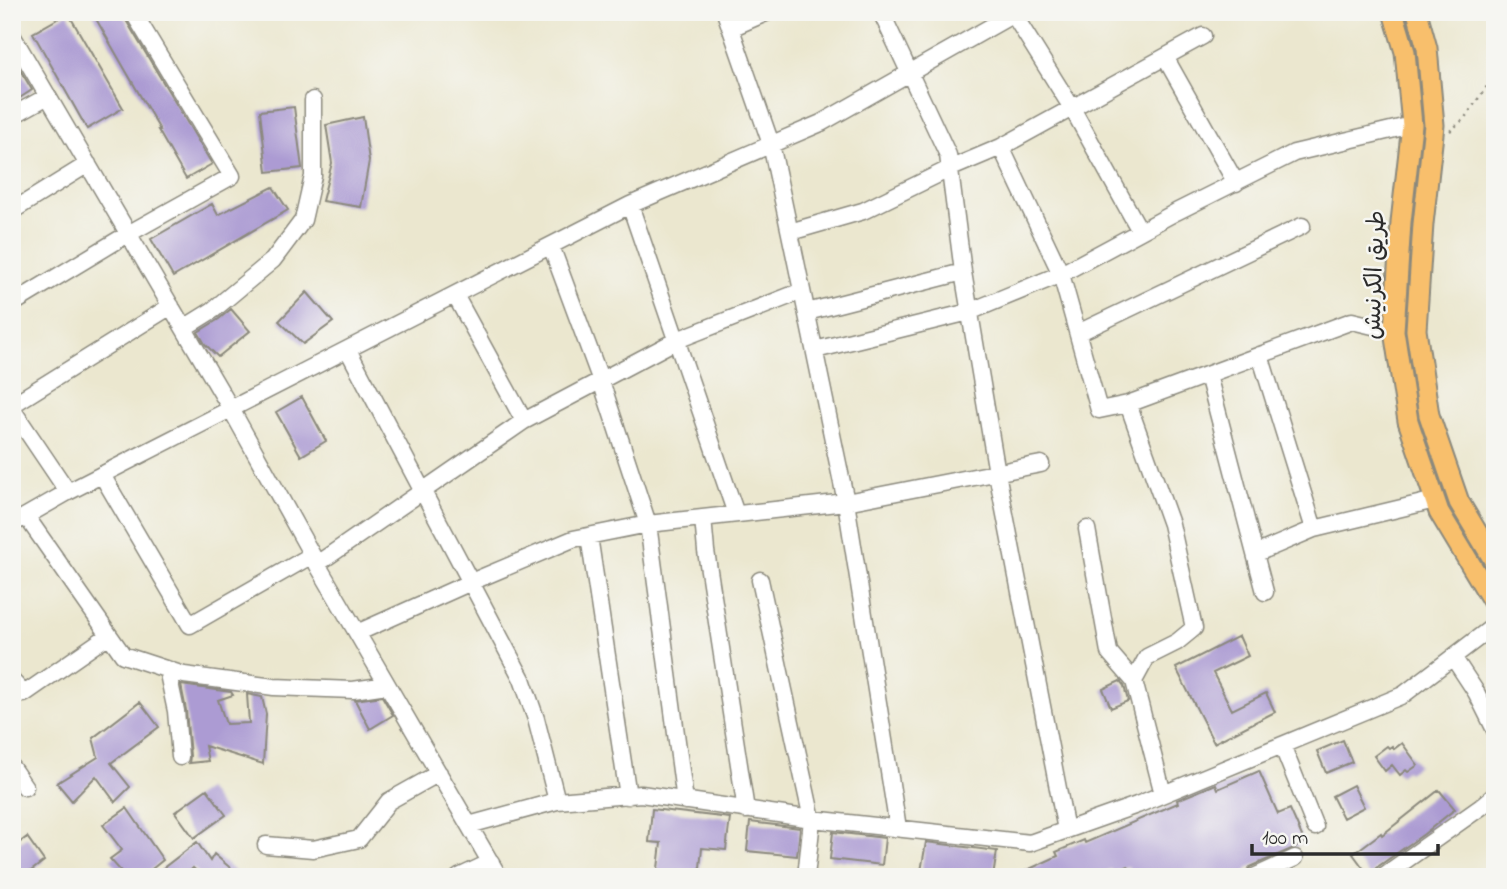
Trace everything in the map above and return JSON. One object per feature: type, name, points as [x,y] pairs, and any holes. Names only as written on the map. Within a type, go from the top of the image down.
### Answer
[{"type":"main road","name":"طريق الكرنيش","points":[[1394,12],[1405,52],[1412,125],[1401,222],[1394,331],[1408,421],[1439,512],[1495,605]]},
{"type":"main road","name":"طريق الكرنيش","points":[[1416,12],[1427,48],[1434,125],[1423,224],[1416,330],[1433,428],[1459,502],[1495,562]]},
{"type":"street","points":[[12,304],[128,233],[232,176],[134,12]]},
{"type":"street","points":[[768,12],[728,20],[771,144],[803,291],[846,502],[898,828]]},
{"type":"street","points":[[881,12],[948,155],[963,272],[997,472],[1066,830]]},
{"type":"street","points":[[387,685],[353,690],[274,687],[184,675],[124,655],[19,520],[68,492],[630,205],[821,123],[1014,13],[1072,108],[1140,231]]},
{"type":"street","points":[[12,34],[499,877]]},
{"type":"street","points":[[790,232],[863,211],[1000,147],[1203,36]]},
{"type":"street","points":[[1165,57],[1236,183]]},
{"type":"street","points":[[12,116],[48,96]]},
{"type":"street","points":[[184,328],[213,310],[273,260],[303,220],[313,176],[313,100]]},
{"type":"street","points":[[815,350],[970,312],[1061,274],[1294,153],[1412,125]]},
{"type":"street","points":[[1000,147],[1061,274],[1099,410],[1128,404],[1352,321],[1394,331]]},
{"type":"street","points":[[12,211],[88,164]]},
{"type":"street","points":[[630,205],[736,514]]},
{"type":"street","points":[[1078,333],[1302,226]]},
{"type":"street","points":[[551,246],[601,381],[648,524],[685,801]]},
{"type":"street","points":[[807,312],[963,272]]},
{"type":"street","points":[[102,475],[190,625],[314,559],[423,491],[524,421],[677,340],[803,291]]},
{"type":"street","points":[[455,295],[524,421]]},
{"type":"street","points":[[68,492],[12,407],[171,306]]},
{"type":"street","points":[[348,349],[522,678],[536,719],[557,801]]},
{"type":"street","points":[[1261,355],[1314,529]]},
{"type":"street","points":[[1208,374],[1265,592]]},
{"type":"street","points":[[1128,404],[1171,524],[1194,628],[1177,642],[1147,657],[1134,681]]},
{"type":"street","points":[[357,633],[573,539],[648,524],[846,502],[1041,464]]},
{"type":"street","points":[[1255,554],[1314,529],[1435,500]]},
{"type":"street","points":[[703,518],[746,810]]},
{"type":"street","points":[[1087,529],[1110,652],[1134,681],[1163,794]]},
{"type":"street","points":[[589,536],[628,796]]},
{"type":"street","points":[[760,580],[812,819],[806,877]]},
{"type":"street","points":[[470,825],[557,801],[641,794],[812,819],[1030,843],[1163,794],[1403,695],[1495,625]]},
{"type":"street","points":[[12,681],[24,694],[109,635]]},
{"type":"street","points":[[1453,657],[1476,692],[1495,730]]},
{"type":"street","points":[[167,669],[176,711],[180,757]]},
{"type":"street","points":[[1282,745],[1315,827]]},
{"type":"street","points":[[12,768],[25,787]]},
{"type":"street","points":[[266,845],[313,849],[359,839],[389,802],[439,773]]},
{"type":"street","points":[[1382,877],[1495,795]]},
{"type":"street","points":[[1254,877],[1295,859]]},
{"type":"street","points":[[459,877],[491,862]]},
{"type":"path","points":[[1432,141],[1464,120],[1490,82],[1495,59]]},
{"type":"building","points":[[92,12],[123,12],[212,164],[186,179]]},
{"type":"building","points":[[68,13],[123,108],[87,129],[33,33]]},
{"type":"building","points":[[12,56],[32,90],[12,103]]},
{"type":"building","points":[[294,107],[302,168],[267,172],[260,111]]},
{"type":"building","points":[[363,117],[369,161],[361,207],[322,201],[332,163],[326,125]]},
{"type":"building","points":[[273,187],[288,210],[173,277],[151,239],[212,204],[218,215]]},
{"type":"building","points":[[307,292],[333,322],[303,344],[279,321]]},
{"type":"building","points":[[231,309],[250,331],[218,357],[198,332]]},
{"type":"building","points":[[302,397],[326,441],[301,456],[276,412]]},
{"type":"building","points":[[1239,636],[1248,656],[1213,673],[1232,710],[1266,693],[1275,712],[1214,743],[1176,668]]},
{"type":"building","points":[[1120,681],[1128,701],[1111,708],[1103,689]]},
{"type":"building","points":[[181,685],[231,692],[233,695],[218,700],[226,724],[249,723],[247,694],[262,697],[266,714],[263,764],[205,746],[208,761],[189,763],[186,710]]},
{"type":"building","points":[[382,696],[393,715],[370,729],[355,700]]},
{"type":"building","points":[[140,702],[159,727],[111,763],[130,787],[115,802],[96,776],[72,801],[57,783],[98,757],[93,738]]},
{"type":"building","points":[[1343,740],[1352,762],[1326,773],[1317,751]]},
{"type":"building","points":[[1402,743],[1418,765],[1400,775],[1392,765],[1385,771],[1374,756],[1387,746],[1394,749]]},
{"type":"building","points":[[1259,771],[1278,814],[1290,809],[1305,843],[1250,867],[1238,877],[1132,877],[1128,866],[1113,873],[1111,869],[1095,877],[1012,877],[1058,856],[1056,852],[1084,840],[1085,843],[1178,803],[1177,800],[1216,784],[1218,789]]},
{"type":"building","points":[[1353,785],[1364,807],[1343,818],[1332,796]]},
{"type":"building","points":[[207,789],[226,815],[194,838],[175,812]]},
{"type":"building","points":[[1439,790],[1455,809],[1376,868],[1370,877],[1353,854]]},
{"type":"building","points":[[127,808],[163,860],[142,877],[126,877],[110,859],[122,850],[103,825]]},
{"type":"building","points":[[652,809],[730,818],[726,850],[702,848],[699,877],[657,877],[661,843],[649,842]]},
{"type":"building","points":[[750,822],[800,828],[797,856],[747,851]]},
{"type":"building","points":[[833,832],[885,838],[882,865],[830,859]]},
{"type":"building","points":[[12,834],[19,843],[27,837],[44,861],[23,877],[12,877]]},
{"type":"building","points":[[197,842],[210,861],[214,854],[241,877],[203,877],[193,868],[184,877],[169,877],[162,869]]},
{"type":"building","points":[[926,842],[997,851],[993,877],[920,877]]}]
